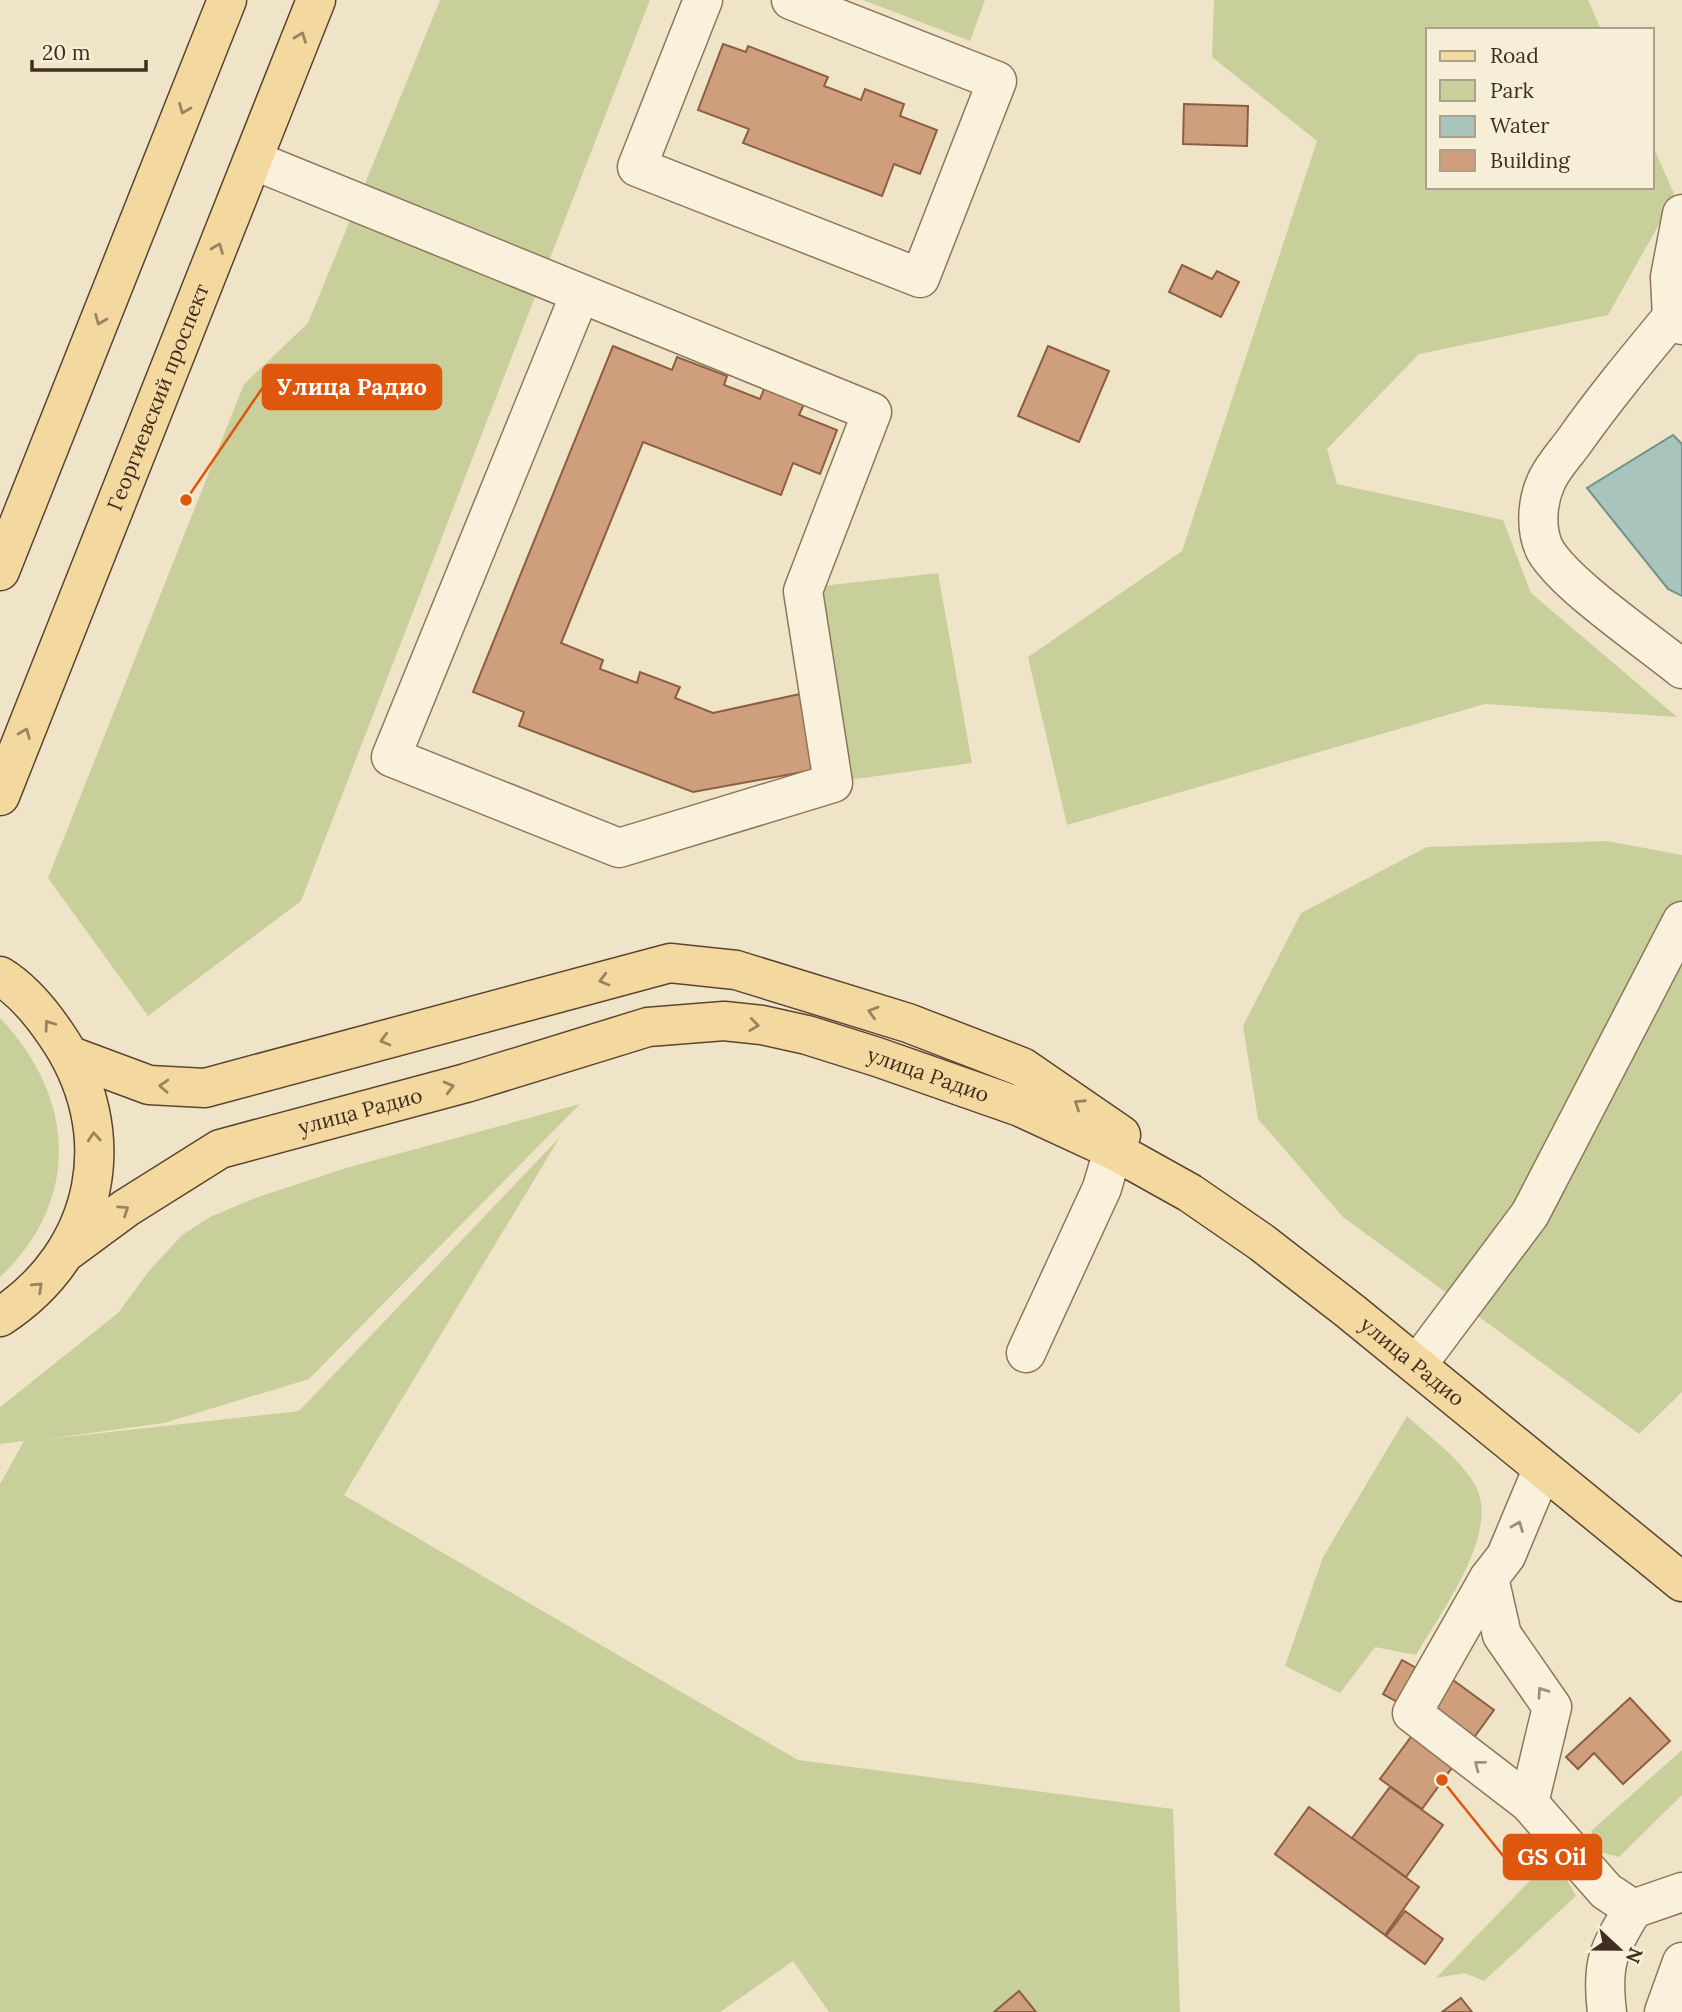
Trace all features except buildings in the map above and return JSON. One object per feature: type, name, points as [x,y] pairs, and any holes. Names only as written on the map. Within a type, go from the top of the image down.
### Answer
[{"type":"main road","points":[[0,571],[227,0]]},
{"type":"main road","name":"Георгиевский проспект","points":[[0,796],[316,0]]},
{"type":"main road","points":[[0,947],[13,986],[71,1056],[87,1092],[95,1133],[94,1163],[88,1197],[83,1218],[69,1250],[44,1282],[0,1317]]},
{"type":"main road","points":[[71,1056],[149,1085],[205,1088],[670,963],[736,970],[908,1023],[1022,1067],[1108,1123],[1190,1193]]},
{"type":"main road","name":"улица Радио","points":[[69,1250],[126,1208],[220,1149],[466,1083],[598,1040],[648,1027],[724,1021],[807,1035],[1020,1107],[1114,1150],[1190,1193],[1261,1242],[1417,1365],[1682,1582]]},
{"type":"street","points":[[703,0],[637,167],[920,278],[998,81],[791,0]]},
{"type":"street","points":[[253,160],[872,412],[803,591],[833,783],[619,848],[391,757],[580,294]]},
{"type":"street","points":[[1682,214],[1670,277],[1677,321],[1606,396],[1546,480],[1539,508],[1539,526],[1544,547],[1551,558],[1587,593],[1682,669]]},
{"type":"street","points":[[1417,1365],[1530,1214],[1682,921]]},
{"type":"street","points":[[1026,1353],[1102,1188],[1114,1150]]},
{"type":"street","points":[[1542,1470],[1506,1556],[1489,1578],[1412,1713],[1529,1803],[1606,1891],[1633,1909]]},
{"type":"street","points":[[1489,1578],[1502,1635],[1552,1707],[1529,1803]]},
{"type":"street","points":[[1607,2012],[1603,1983],[1608,1951],[1633,1909],[1682,1892]]},
{"type":"street","points":[[1664,2012],[1682,1962]]},
{"type":"green space","points":[[440,0],[650,0],[301,901],[148,1016],[48,878],[244,384],[308,323]]},
{"type":"green space","points":[[863,0],[985,0],[970,41]]},
{"type":"green space","points":[[1214,0],[1588,0],[1600,28],[1426,28],[1426,189],[1654,189],[1654,149],[1675,196],[1608,315],[1419,354],[1327,449],[1337,484],[1503,520],[1531,593],[1677,717],[1485,704],[1067,825],[1028,657],[1182,551],[1317,141],[1212,57]]},
{"type":"green space","points":[[938,573],[972,763],[848,780],[821,586]]},
{"type":"green space","points":[[1607,841],[1682,855],[1682,1392],[1639,1434],[1343,1217],[1258,1119],[1243,1026],[1301,913],[1427,847]]},
{"type":"green space","points":[[0,1018],[25,1049],[43,1081],[55,1114],[59,1148],[56,1182],[45,1215],[27,1247],[0,1277]]},
{"type":"green space","points":[[580,1104],[309,1379],[164,1423],[47,1439],[299,1411],[560,1137],[344,1495],[798,1760],[1173,1809],[1180,2012],[829,2012],[793,1961],[720,2012],[0,2012],[0,1484],[24,1441],[0,1444],[0,1407],[118,1313],[149,1271],[182,1235],[210,1217],[258,1197],[346,1168]]},
{"type":"green space","points":[[1407,1416],[1469,1475],[1481,1504],[1480,1526],[1464,1573],[1416,1655],[1375,1647],[1340,1693],[1285,1666],[1323,1557]]},
{"type":"green space","points":[[1682,1750],[1682,1795],[1619,1857],[1600,1852],[1591,1831]]},
{"type":"green space","points":[[1546,1864],[1563,1872],[1576,1896],[1484,1981],[1465,1973],[1436,1978]]},
{"type":"water","points":[[1673,435],[1682,444],[1682,596],[1668,589],[1587,488]]},
{"type":"place","name":"Улица Радио","points":[[186,500]]},
{"type":"place","name":"GS Oil","points":[[1442,1780]]}]
